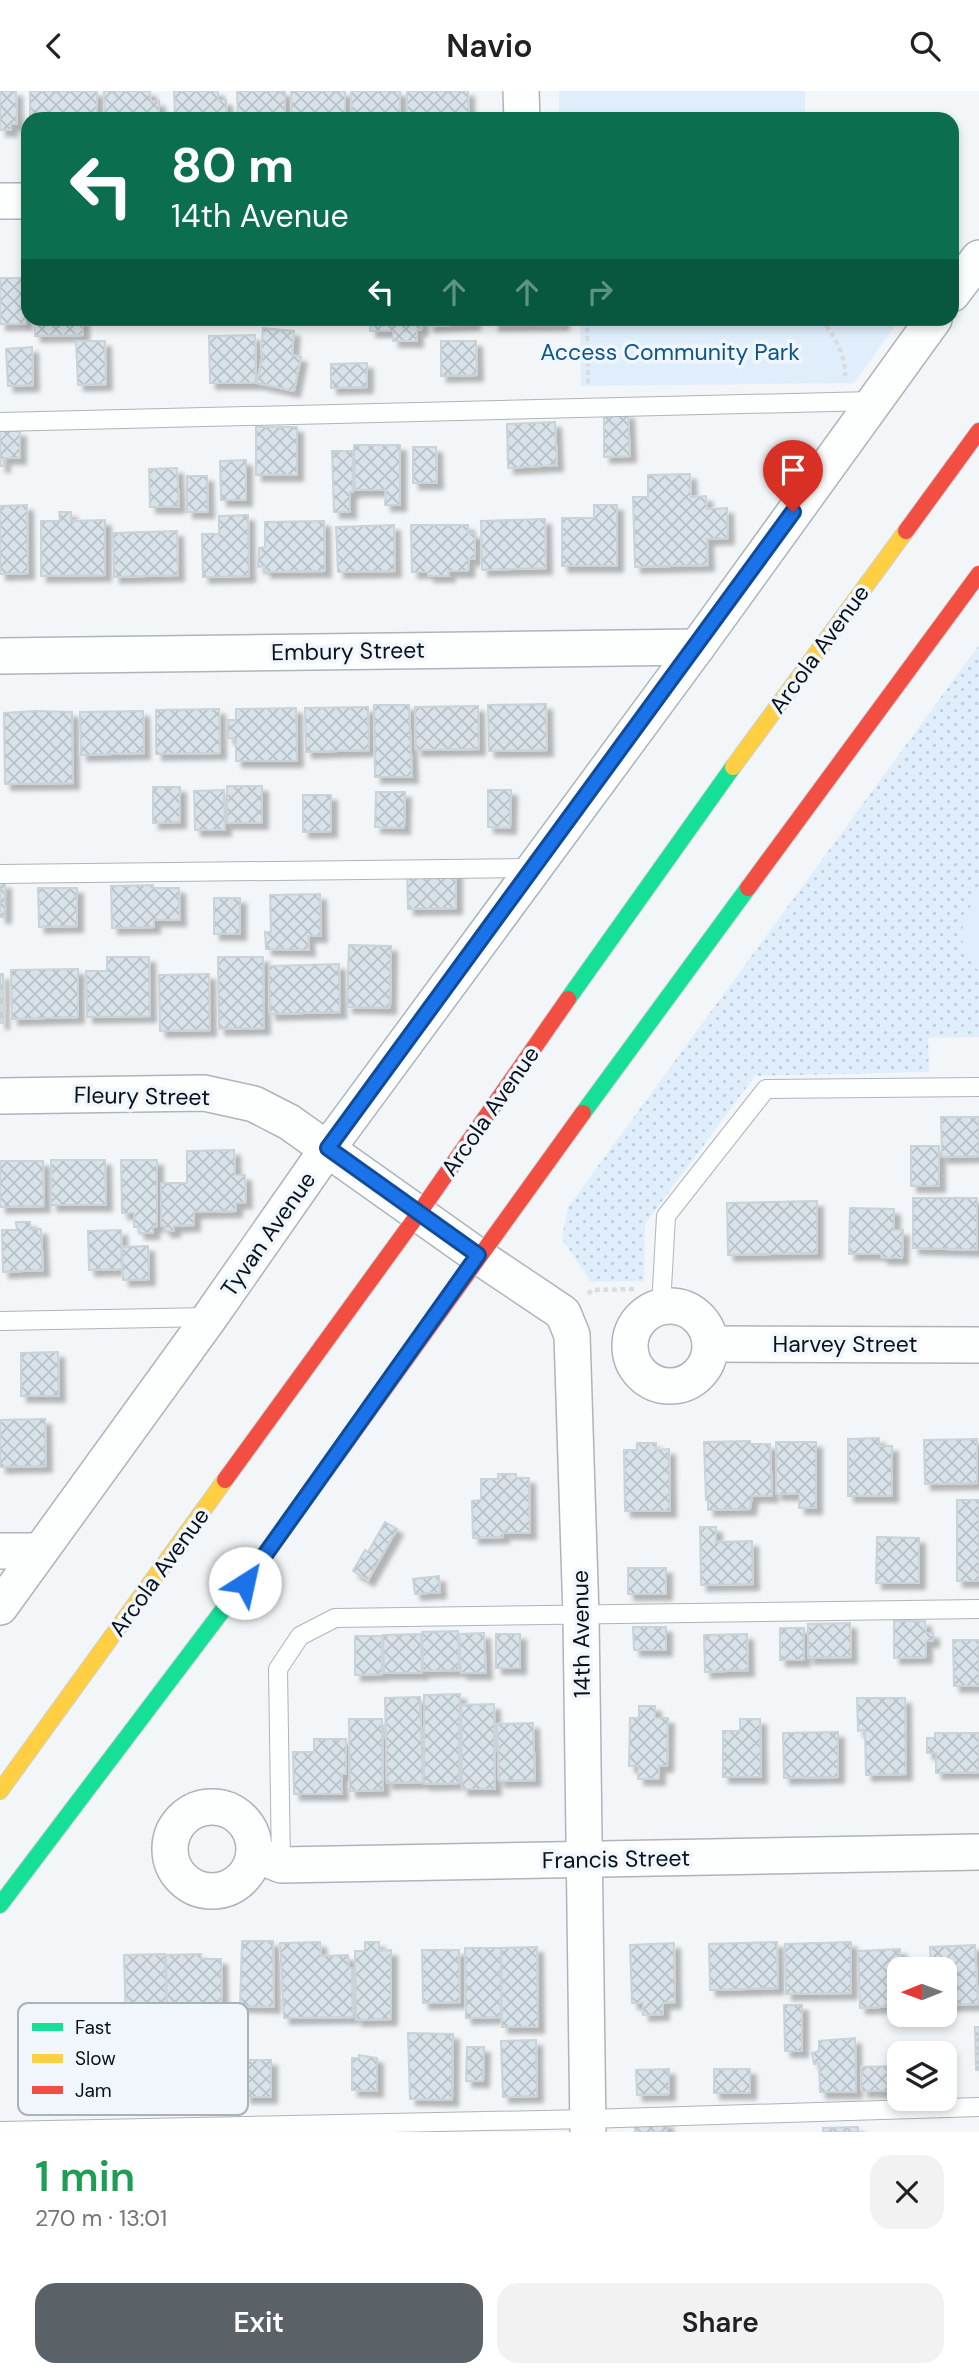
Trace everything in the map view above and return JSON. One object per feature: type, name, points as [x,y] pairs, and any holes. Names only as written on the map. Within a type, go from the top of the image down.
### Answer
[{"type":"main road","name":"Arcola Avenue","points":[[0,1791],[419,1213],[660,867],[979,431]]},
{"type":"main road","points":[[0,1905],[245,1583],[478,1255],[979,574]]},
{"type":"street","points":[[521,91],[522,112]]},
{"type":"street","points":[[0,201],[21,201]]},
{"type":"street","points":[[959,285],[979,258]]},
{"type":"street","name":"Tyvan Avenue","points":[[0,1607],[210,1317],[328,1148],[697,647],[859,401],[928,326]]},
{"type":"street","name":"Embury Street","points":[[0,656],[697,647]]},
{"type":"street","name":"Fleury Street","points":[[0,1096],[204,1093],[254,1104],[289,1122],[419,1213]]},
{"type":"street","points":[[419,1213],[563,1313]]},
{"type":"street","points":[[675,1305],[688,1310],[700,1318],[707,1330],[710,1344],[704,1368],[684,1384],[671,1387],[647,1380],[632,1360],[629,1347],[631,1333],[638,1321],[654,1309],[675,1305]]},
{"type":"street","name":"14th Avenue","points":[[563,1313],[572,1335],[581,1616],[588,2125]]},
{"type":"street","name":"Harvey Street","points":[[710,1344],[979,1345]]},
{"type":"street","points":[[0,1551],[40,1551]]},
{"type":"street","name":"Francis Street","points":[[267,1859],[583,1859],[979,1852]]},
{"type":"lane","points":[[0,422],[859,401]]},
{"type":"lane","points":[[0,874],[534,869]]},
{"type":"lane","points":[[654,1309],[666,1216],[766,1089],[979,1087]]},
{"type":"lane","points":[[0,1321],[210,1317]]},
{"type":"lane","points":[[267,1859],[278,1669],[300,1636],[335,1618],[979,1609]]},
{"type":"lane","points":[[0,2131],[588,2125],[979,2107]]},
{"type":"path","points":[[587,326],[588,408]]},
{"type":"path","points":[[827,326],[835,336],[859,401]]},
{"type":"path","points":[[563,1313],[592,1290],[639,1289],[654,1309]]},
{"type":"green space","points":[[559,91],[805,91],[805,112],[559,112]]},
{"type":"green space","name":"Access Community Park","points":[[580,326],[895,326],[854,383],[581,386]]},
{"type":"green space","points":[[979,645],[979,1037],[928,1038],[929,1072],[755,1076],[645,1224],[644,1281],[591,1282],[562,1239],[568,1207]]},
{"type":"green space","points":[[979,890],[979,972],[965,950],[962,931]]},
{"type":"building","points":[[0,91],[16,91],[17,124],[11,124],[11,130],[0,130]]},
{"type":"building","points":[[30,91],[97,91],[97,112],[30,112]]},
{"type":"building","points":[[104,91],[150,91],[151,101],[159,101],[159,112],[105,112]]},
{"type":"building","points":[[174,91],[218,91],[218,100],[226,100],[227,112],[175,112]]},
{"type":"building","points":[[237,91],[285,91],[285,112],[238,112]]},
{"type":"building","points":[[291,91],[345,91],[345,112],[292,112]]},
{"type":"building","points":[[351,91],[400,91],[400,112],[352,112]]},
{"type":"building","points":[[407,91],[468,91],[469,112],[407,112]]},
{"type":"building","points":[[0,278],[21,278],[21,324],[0,324]]},
{"type":"building","points":[[34,326],[83,326],[83,335],[35,336]]},
{"type":"building","points":[[370,326],[422,326],[422,329],[417,330],[417,341],[393,341],[393,331],[370,331]]},
{"type":"building","points":[[263,328],[294,331],[292,355],[301,357],[294,391],[257,383],[263,354]]},
{"type":"building","points":[[255,335],[256,383],[210,383],[209,336]]},
{"type":"building","points":[[76,341],[105,341],[106,384],[78,385]]},
{"type":"building","points":[[441,341],[476,341],[477,375],[441,376]]},
{"type":"building","points":[[32,347],[33,385],[8,386],[6,349]]},
{"type":"building","points":[[367,363],[367,387],[331,388],[331,364]]},
{"type":"building","points":[[628,413],[630,456],[604,457],[604,416]]},
{"type":"building","points":[[555,422],[557,465],[508,468],[507,424]]},
{"type":"building","points":[[256,427],[297,427],[297,475],[256,475]]},
{"type":"building","points":[[0,430],[20,431],[20,458],[4,458],[4,466],[0,466]]},
{"type":"building","points":[[354,445],[400,445],[400,505],[385,505],[386,490],[355,490]]},
{"type":"building","points":[[413,447],[436,447],[437,483],[413,483]]},
{"type":"building","points":[[332,451],[353,451],[350,512],[334,512]]},
{"type":"building","points":[[246,460],[246,500],[221,500],[220,461]]},
{"type":"building","points":[[177,468],[179,507],[150,507],[149,469]]},
{"type":"building","points":[[690,474],[691,497],[706,496],[707,509],[727,508],[728,538],[707,539],[708,565],[635,567],[633,497],[648,497],[648,475]]},
{"type":"building","points":[[187,476],[207,476],[208,512],[187,512]]},
{"type":"building","points":[[27,505],[28,573],[0,574],[0,506]]},
{"type":"building","points":[[594,505],[617,505],[617,566],[562,566],[562,518],[594,518]]},
{"type":"building","points":[[59,512],[71,512],[71,521],[105,520],[105,575],[41,576],[41,521],[60,521]]},
{"type":"building","points":[[248,515],[249,576],[203,577],[202,534],[219,534],[219,516]]},
{"type":"building","points":[[545,519],[546,568],[482,570],[481,521]]},
{"type":"building","points":[[324,521],[325,571],[265,572],[265,566],[258,567],[259,548],[265,547],[265,522]]},
{"type":"building","points":[[394,525],[395,571],[338,572],[336,527]]},
{"type":"building","points":[[411,525],[468,525],[468,533],[475,533],[475,559],[469,559],[468,571],[448,571],[449,576],[428,576],[428,572],[412,572]]},
{"type":"building","points":[[177,531],[178,575],[114,577],[113,533]]},
{"type":"building","points":[[546,704],[547,750],[489,751],[488,705]]},
{"type":"building","points":[[374,705],[409,705],[412,777],[375,777]]},
{"type":"building","points":[[478,706],[479,749],[416,750],[415,707]]},
{"type":"building","points":[[368,707],[369,750],[306,752],[305,708]]},
{"type":"building","points":[[296,708],[297,761],[236,761],[236,738],[228,738],[228,720],[236,720],[236,709]]},
{"type":"building","points":[[219,709],[220,753],[156,754],[156,710]]},
{"type":"building","points":[[143,711],[144,753],[81,755],[80,712]]},
{"type":"building","points":[[72,712],[73,783],[5,784],[4,713]]},
{"type":"building","points":[[227,786],[262,786],[262,823],[227,823]]},
{"type":"building","points":[[153,787],[180,787],[180,822],[153,823]]},
{"type":"building","points":[[224,790],[225,830],[195,830],[194,791]]},
{"type":"building","points":[[488,790],[511,790],[510,828],[488,827]]},
{"type":"building","points":[[376,792],[405,792],[404,828],[375,827]]},
{"type":"building","points":[[303,795],[331,795],[331,831],[303,832]]},
{"type":"building","points":[[456,870],[456,908],[408,909],[407,871]]},
{"type":"building","points":[[0,883],[5,883],[5,917],[0,917]]},
{"type":"building","points":[[153,885],[153,888],[179,888],[180,920],[154,920],[154,927],[112,928],[111,886]]},
{"type":"building","points":[[38,888],[77,888],[77,926],[39,927]]},
{"type":"building","points":[[320,894],[321,936],[308,936],[309,950],[266,949],[265,932],[271,932],[270,895]]},
{"type":"building","points":[[214,898],[240,898],[240,934],[214,934]]},
{"type":"building","points":[[349,945],[391,946],[390,1008],[347,1007]]},
{"type":"building","points":[[107,957],[149,957],[150,1016],[87,1017],[86,971],[107,971]]},
{"type":"building","points":[[218,957],[263,957],[264,1028],[219,1029]]},
{"type":"building","points":[[339,964],[340,1012],[270,1014],[269,966]]},
{"type":"building","points":[[78,969],[78,1017],[12,1019],[11,970]]},
{"type":"building","points":[[0,974],[3,974],[3,1023],[0,1023]]},
{"type":"building","points":[[209,974],[210,1030],[160,1031],[159,975]]},
{"type":"building","points":[[941,1117],[979,1117],[979,1156],[942,1157]]},
{"type":"building","points":[[911,1146],[939,1146],[939,1186],[911,1186]]},
{"type":"building","points":[[234,1150],[235,1175],[245,1175],[246,1202],[236,1203],[236,1211],[194,1212],[194,1225],[174,1226],[174,1231],[165,1231],[165,1226],[161,1226],[161,1183],[187,1183],[187,1151]]},
{"type":"building","points":[[51,1160],[105,1160],[106,1205],[51,1205]]},
{"type":"building","points":[[121,1160],[157,1160],[157,1226],[153,1227],[153,1233],[139,1233],[139,1227],[134,1227],[134,1213],[122,1213]]},
{"type":"building","points":[[0,1161],[43,1161],[44,1206],[0,1207]]},
{"type":"building","points":[[913,1198],[977,1198],[977,1250],[913,1248]]},
{"type":"building","points":[[817,1201],[817,1253],[728,1255],[727,1203]]},
{"type":"building","points":[[850,1208],[894,1209],[894,1230],[903,1230],[902,1258],[882,1258],[881,1254],[849,1254]]},
{"type":"building","points":[[16,1222],[30,1222],[30,1229],[41,1229],[43,1270],[3,1272],[2,1230],[17,1230]]},
{"type":"building","points":[[121,1230],[122,1269],[89,1270],[88,1231]]},
{"type":"building","points":[[148,1246],[149,1279],[123,1280],[122,1247]]},
{"type":"building","points":[[58,1352],[59,1396],[21,1396],[21,1353]]},
{"type":"building","points":[[45,1419],[46,1466],[0,1467],[0,1420]]},
{"type":"building","points":[[879,1438],[879,1446],[892,1446],[892,1496],[848,1496],[848,1439]]},
{"type":"building","points":[[977,1439],[977,1483],[925,1484],[924,1440]]},
{"type":"building","points":[[750,1441],[750,1444],[770,1444],[772,1496],[752,1496],[750,1509],[708,1510],[704,1442]]},
{"type":"building","points":[[776,1442],[816,1442],[816,1508],[799,1508],[799,1494],[776,1494]]},
{"type":"building","points":[[637,1443],[656,1443],[656,1450],[669,1449],[670,1511],[625,1511],[624,1450],[637,1450]]},
{"type":"building","points":[[498,1474],[516,1474],[516,1478],[529,1478],[530,1533],[503,1533],[503,1537],[473,1538],[472,1501],[481,1500],[481,1479],[498,1479]]},
{"type":"building","points":[[957,1500],[979,1500],[979,1581],[957,1581]]},
{"type":"building","points":[[385,1522],[397,1529],[368,1580],[353,1571],[365,1550],[368,1552]]},
{"type":"building","points":[[700,1527],[716,1527],[716,1542],[752,1541],[753,1584],[701,1585]]},
{"type":"building","points":[[877,1537],[919,1538],[919,1583],[876,1583]]},
{"type":"building","points":[[628,1568],[666,1568],[666,1594],[628,1594]]},
{"type":"building","points":[[439,1576],[440,1592],[415,1594],[413,1579]]},
{"type":"building","points":[[894,1621],[925,1621],[926,1633],[933,1633],[933,1641],[926,1641],[926,1657],[894,1658]]},
{"type":"building","points":[[850,1623],[851,1657],[808,1658],[808,1624]]},
{"type":"building","points":[[633,1627],[666,1627],[666,1650],[634,1650]]},
{"type":"building","points":[[780,1628],[804,1628],[804,1660],[780,1660]]},
{"type":"building","points":[[458,1631],[459,1670],[423,1671],[422,1632]]},
{"type":"building","points":[[484,1633],[486,1673],[461,1673],[459,1634]]},
{"type":"building","points":[[421,1634],[422,1673],[384,1673],[383,1635]]},
{"type":"building","points":[[496,1634],[520,1634],[520,1668],[496,1668]]},
{"type":"building","points":[[747,1634],[748,1670],[705,1672],[704,1635]]},
{"type":"building","points":[[355,1636],[382,1636],[382,1674],[355,1675]]},
{"type":"building","points":[[953,1640],[979,1640],[979,1686],[954,1686]]},
{"type":"building","points":[[460,1694],[459,1783],[424,1784],[424,1695]]},
{"type":"building","points":[[420,1697],[423,1782],[387,1783],[385,1698]]},
{"type":"building","points":[[857,1698],[905,1698],[906,1774],[866,1775],[865,1730],[858,1731]]},
{"type":"building","points":[[494,1704],[495,1789],[462,1789],[461,1705]]},
{"type":"building","points":[[639,1706],[655,1706],[655,1718],[668,1718],[667,1766],[659,1766],[659,1779],[638,1779],[638,1766],[629,1766],[630,1718],[639,1718]]},
{"type":"building","points":[[349,1719],[382,1719],[383,1790],[350,1791]]},
{"type":"building","points":[[740,1719],[760,1719],[761,1777],[723,1777],[723,1731],[740,1731]]},
{"type":"building","points":[[533,1723],[535,1780],[499,1781],[497,1724]]},
{"type":"building","points":[[838,1732],[838,1777],[784,1778],[783,1733]]},
{"type":"building","points":[[935,1733],[979,1733],[979,1772],[936,1773],[936,1753],[927,1753],[927,1738],[935,1738]]},
{"type":"building","points":[[314,1739],[346,1739],[346,1774],[341,1774],[342,1794],[294,1794],[293,1752],[314,1752]]},
{"type":"building","points":[[242,1941],[273,1941],[274,2007],[248,2006],[248,2003],[240,2003]]},
{"type":"building","points":[[320,1942],[321,1956],[348,1955],[349,1968],[352,1968],[353,2017],[284,2018],[280,1943]]},
{"type":"building","points":[[365,1942],[379,1942],[379,1951],[391,1950],[391,2019],[356,2020],[355,1951],[365,1951]]},
{"type":"building","points":[[777,1942],[778,1988],[710,1990],[709,1944]]},
{"type":"building","points":[[851,1942],[851,1993],[786,1994],[785,1944]]},
{"type":"building","points":[[674,1943],[675,2002],[663,2003],[663,2014],[643,2015],[643,2003],[632,2003],[630,1945]]},
{"type":"building","points":[[975,1945],[978,2004],[957,2005],[957,1957],[930,1957],[930,1947]]},
{"type":"building","points":[[537,1947],[538,2027],[502,2027],[501,1948]]},
{"type":"building","points":[[465,1948],[501,1948],[501,2017],[466,2018]]},
{"type":"building","points":[[900,1949],[900,1957],[887,1957],[887,2007],[860,2008],[858,1951]]},
{"type":"building","points":[[422,1950],[459,1950],[460,2002],[423,2003]]},
{"type":"building","points":[[165,1954],[167,2003],[125,2003],[124,1955]]},
{"type":"building","points":[[201,1954],[201,1959],[221,1959],[222,2003],[167,2003],[166,1955]]},
{"type":"building","points":[[784,2005],[802,2005],[802,2051],[785,2051]]},
{"type":"building","points":[[975,2027],[979,2027],[979,2070],[976,2070]]},
{"type":"building","points":[[408,2033],[453,2034],[452,2100],[410,2099]]},
{"type":"building","points":[[855,2038],[856,2092],[820,2092],[819,2063],[814,2064],[812,2053],[819,2051],[819,2041]]},
{"type":"building","points":[[536,2040],[537,2096],[503,2097],[501,2041]]},
{"type":"building","points":[[467,2047],[484,2047],[483,2081],[466,2081]]},
{"type":"building","points":[[359,2055],[377,2058],[377,2091],[352,2090],[352,2058],[359,2058]]},
{"type":"building","points":[[248,2060],[271,2060],[271,2097],[248,2097]]},
{"type":"building","points":[[887,2066],[887,2091],[862,2091],[861,2067]]},
{"type":"building","points":[[669,2069],[669,2094],[637,2095],[636,2070]]},
{"type":"building","points":[[714,2069],[750,2069],[750,2093],[714,2093]]},
{"type":"building","points":[[667,2122],[667,2132],[635,2132],[635,2123]]},
{"type":"building","points":[[858,2127],[858,2132],[823,2132],[823,2128]]},
{"type":"traffic: fast","points":[[568,999],[733,767]]},
{"type":"traffic: fast","points":[[583,1113],[748,888]]},
{"type":"traffic: fast","points":[[0,1905],[269,1549]]},
{"type":"traffic: slow","points":[[733,767],[906,531]]},
{"type":"traffic: slow","points":[[0,1791],[225,1480]]},
{"type":"traffic: jam","points":[[906,531],[979,431]]},
{"type":"traffic: jam","points":[[748,888],[979,574]]},
{"type":"traffic: jam","points":[[225,1480],[419,1213],[568,999]]},
{"type":"traffic: jam","points":[[269,1549],[583,1113]]},
{"type":"route","points":[[245,1583],[478,1255],[328,1148],[697,647],[793,512]]}]
